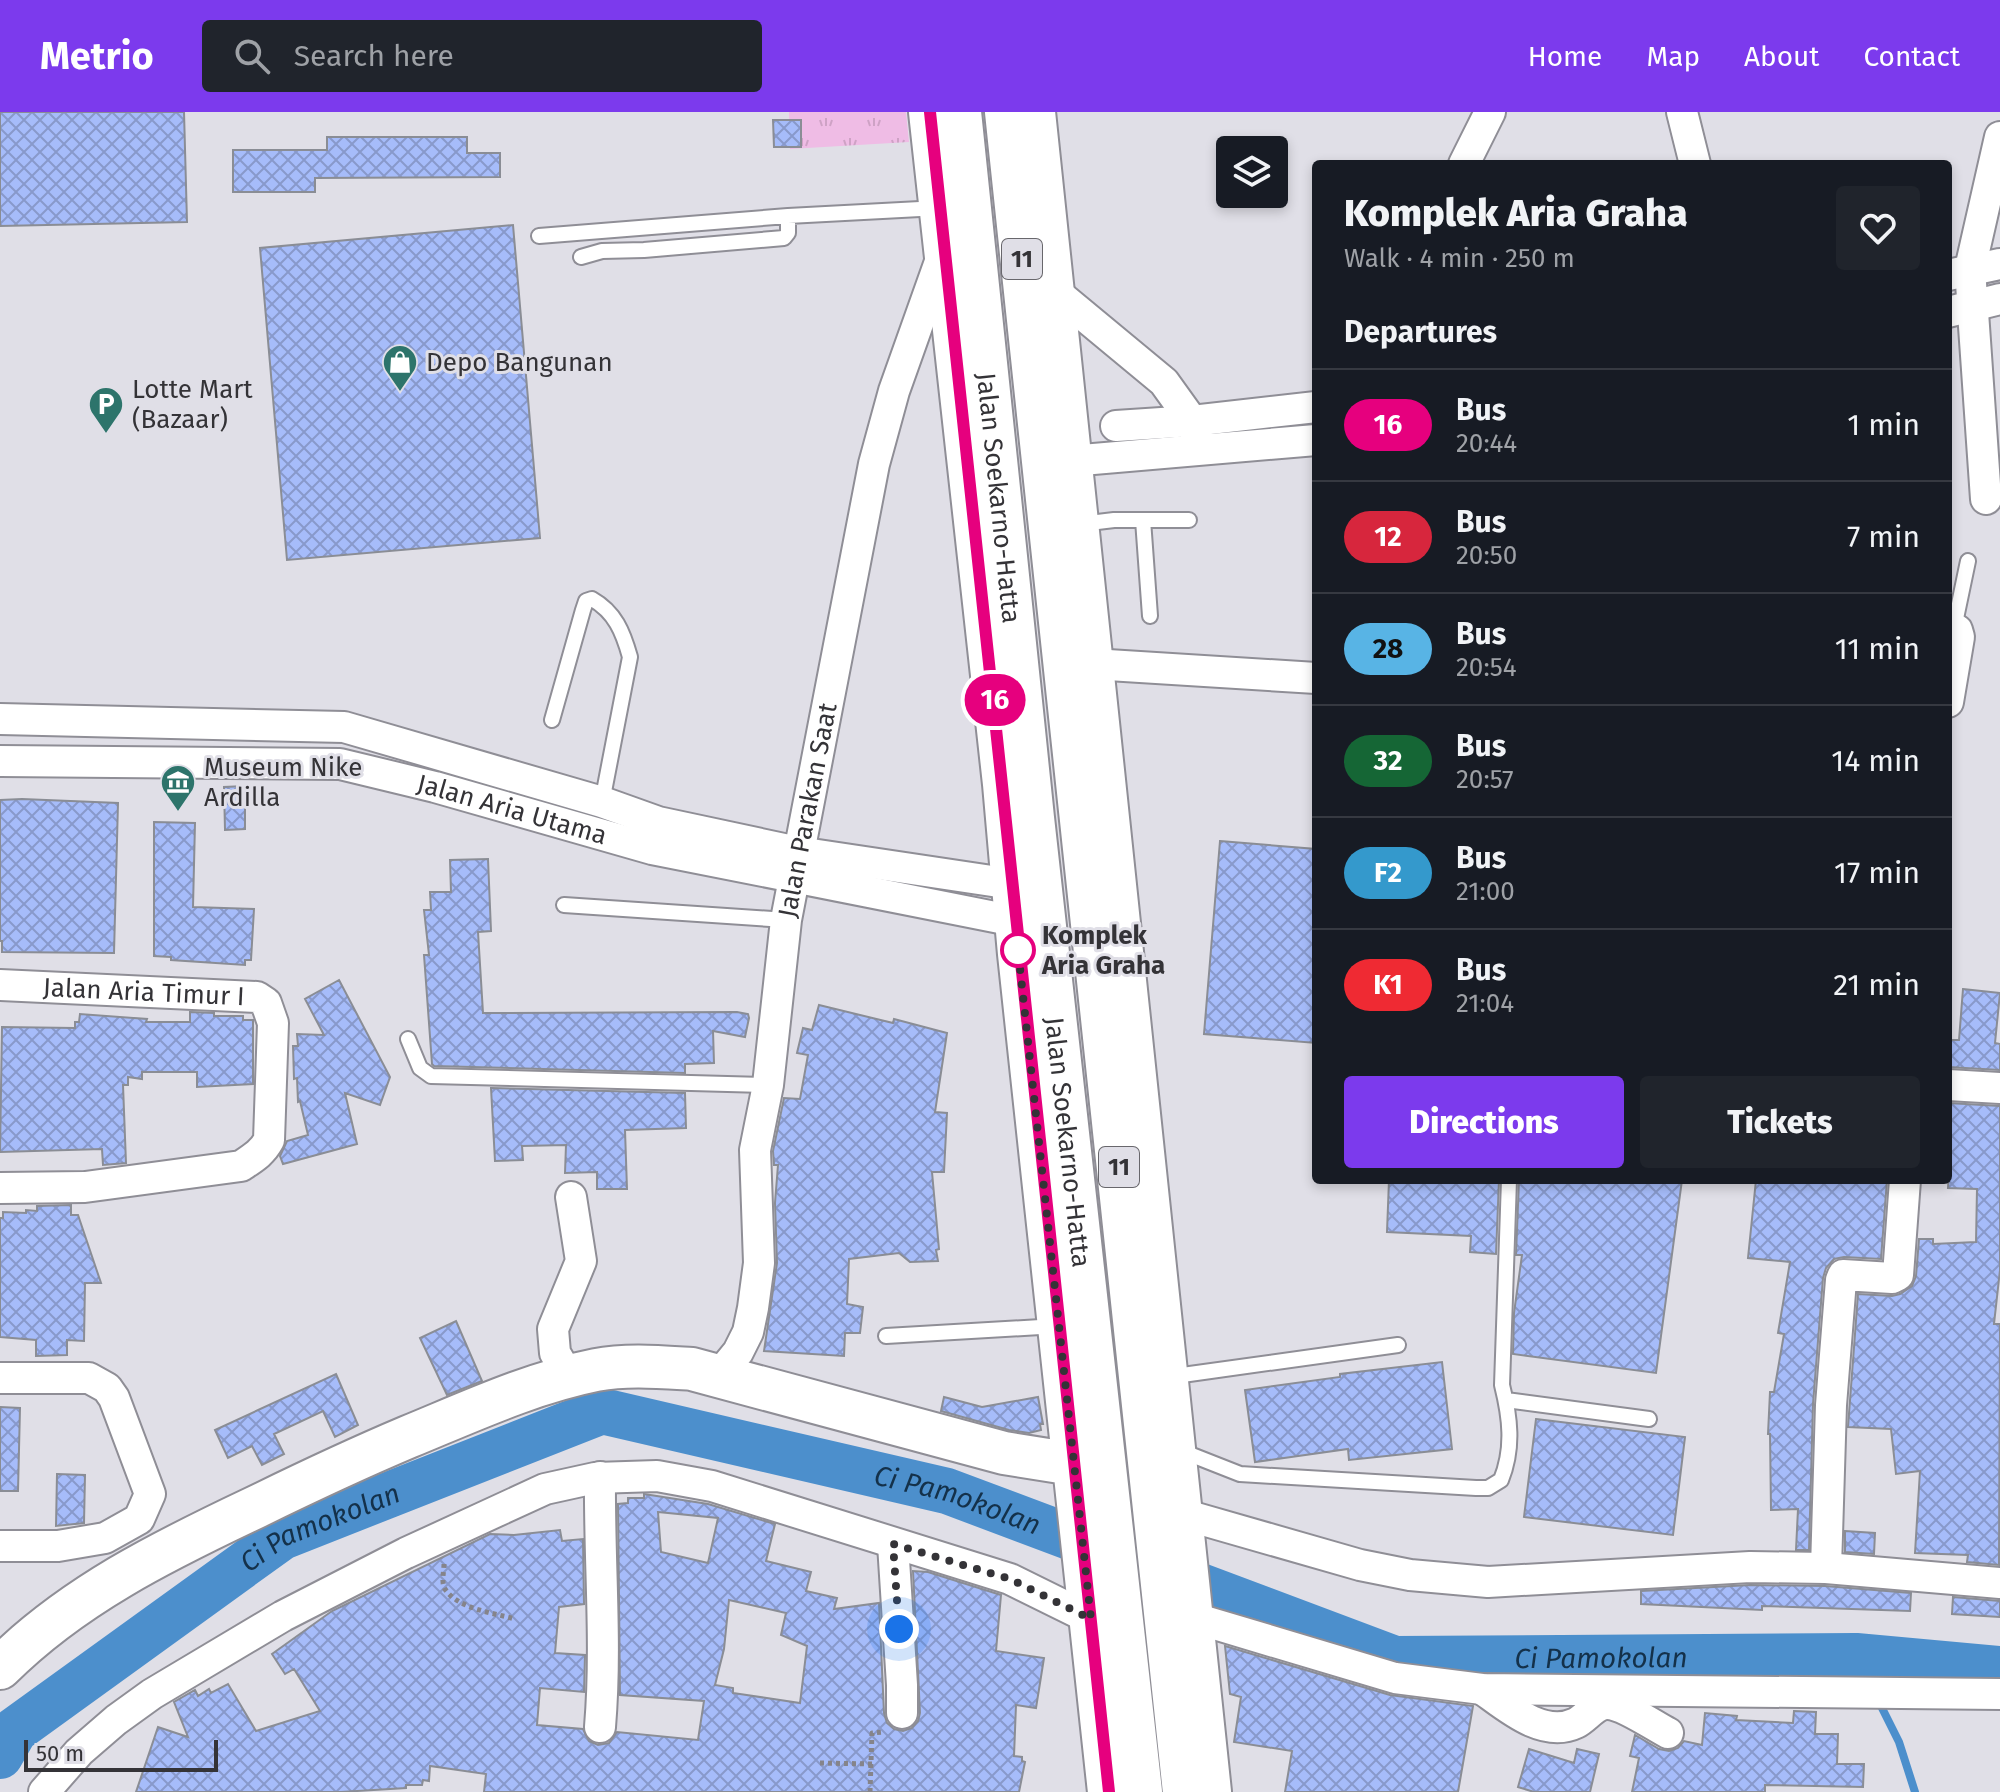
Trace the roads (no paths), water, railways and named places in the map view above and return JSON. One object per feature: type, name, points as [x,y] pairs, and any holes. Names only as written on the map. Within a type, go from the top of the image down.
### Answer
[{"type":"highway","name":"Jalan Soekarno-Hatta","points":[[959,112],[1032,818],[1023,903],[1110,1512],[1101,1576],[1140,1792]]},
{"type":"highway","name":"Jalan Soekarno-Hatta","points":[[1007,112],[1090,894],[1174,1525],[1185,1792]]},
{"type":"highway","points":[[965,419],[999,491]]},
{"type":"highway","points":[[1004,784],[1045,831],[1060,834],[1074,825],[1081,810]]},
{"type":"highway","points":[[1023,903],[1064,877],[1080,882],[1120,935]]},
{"type":"highway","points":[[1179,1613],[1202,1720]]},
{"type":"main road","points":[[930,112],[943,228]]},
{"type":"main road","name":"Jalan Soekarno-Hatta","points":[[1034,112],[1168,1377],[1175,1449],[1174,1525]]},
{"type":"main road","name":"Jalan Soekarno-Hatta","points":[[943,228],[1004,784],[1023,903],[1058,1326],[1074,1476],[1101,1576],[1091,1619],[1109,1792]]},
{"type":"main road","points":[[0,1668],[102,1586],[171,1547],[363,1456],[476,1409],[599,1370],[645,1366],[720,1374],[1004,1453],[1074,1476]]},
{"type":"main road","points":[[1202,1720],[1210,1792]]},
{"type":"street","points":[[1466,160],[1490,112]]},
{"type":"street","points":[[1682,112],[1694,160]]},
{"type":"street","points":[[1986,499],[1973,305],[1959,272],[2000,137]]},
{"type":"street","name":"Jalan Parakan Saat","points":[[720,1374],[738,1352],[748,1332],[753,1308],[759,1263],[755,1150],[768,1085],[786,920],[874,464],[943,228]]},
{"type":"street","points":[[1959,272],[2000,264]]},
{"type":"street","points":[[1053,290],[1164,382],[1196,435]]},
{"type":"street","points":[[1070,461],[1312,408]]},
{"type":"street","points":[[1116,426],[1196,435],[1312,440]]},
{"type":"street","points":[[1952,627],[1959,637],[1952,678]]},
{"type":"street","points":[[1092,664],[1312,678]]},
{"type":"street","name":"Jalan Aria Utama","points":[[0,719],[344,727],[602,802],[655,836]]},
{"type":"street","points":[[340,764],[344,727]]},
{"type":"street","name":"Jalan Aria Utama","points":[[0,761],[340,764],[796,865],[1023,903]]},
{"type":"street","name":"Jalan Aria Timur I","points":[[0,985],[257,997],[266,1003],[273,1023],[269,1140],[264,1150],[241,1166],[85,1187],[0,1188]]},
{"type":"street","points":[[1952,1085],[2000,1088]]},
{"type":"street","points":[[1826,1568],[1831,1405],[1841,1280],[1843,1275],[1896,1278],[1898,1275],[1905,1184]]},
{"type":"street","points":[[569,1377],[555,1353],[553,1329],[581,1261],[571,1197]]},
{"type":"street","points":[[0,1378],[89,1378],[107,1388],[114,1398],[150,1494],[139,1519],[105,1538],[58,1546],[0,1546]]},
{"type":"street","points":[[44,1792],[79,1752],[152,1694],[283,1616],[545,1489],[600,1477],[657,1476],[712,1486],[1010,1579],[1091,1619]]},
{"type":"street","points":[[600,1477],[599,1548],[605,1639],[600,1727]]},
{"type":"street","points":[[1174,1525],[1410,1575],[1457,1580],[1488,1582],[1750,1567],[1826,1568],[2000,1583]]},
{"type":"street","points":[[893,1544],[902,1713]]},
{"type":"street","points":[[1179,1613],[1395,1678],[1482,1689],[2000,1694]]},
{"type":"street","points":[[1482,1689],[1536,1724],[1563,1726],[1575,1723],[1597,1707],[1607,1704],[1668,1733]]},
{"type":"lane","points":[[539,236],[788,216],[943,228]]},
{"type":"lane","points":[[581,257],[602,251],[784,238],[788,233],[788,216]]},
{"type":"lane","points":[[1143,520],[1150,616]]},
{"type":"lane","points":[[1077,524],[1189,520]]},
{"type":"lane","points":[[1952,622],[1968,561]]},
{"type":"lane","points":[[552,720],[583,610],[586,601],[592,599],[615,618],[624,634],[630,657],[602,802]]},
{"type":"lane","points":[[564,905],[786,920]]},
{"type":"lane","points":[[408,1039],[420,1068],[431,1076],[768,1085]]},
{"type":"lane","points":[[1175,1449],[1240,1474],[1488,1488],[1501,1480],[1506,1469],[1510,1417],[1502,1385],[1509,1184]]},
{"type":"lane","points":[[886,1336],[1058,1326]]},
{"type":"lane","points":[[1168,1377],[1398,1345]]},
{"type":"lane","points":[[1506,1400],[1649,1419]]},
{"type":"waterway","name":"Ci Pamokolan","points":[[0,1756],[15,1730],[282,1537],[602,1411],[947,1491],[1395,1659],[1856,1656],[2000,1669]]},
{"type":"waterway","points":[[1856,1656],[1870,1684]]},
{"type":"waterway","points":[[1878,1700],[1899,1742],[1915,1792]]},
{"type":"place","name":"Depo Bangunan","points":[[400,393]]},
{"type":"place","name":"Lotte Mart (Bazaar)","points":[[106,435]]},
{"type":"place","name":"Museum Nike Ardilla","points":[[178,813]]},
{"type":"place","name":"Komplek Aria Graha","points":[[1018,950]]}]
